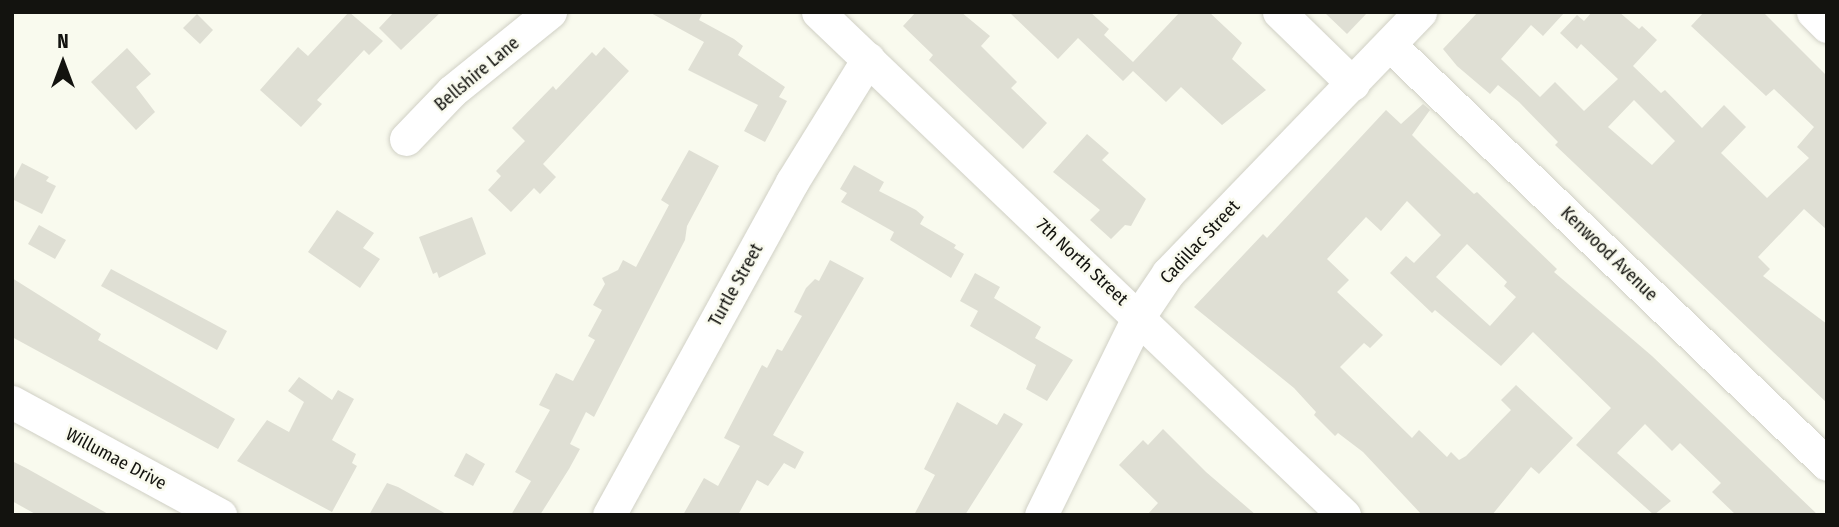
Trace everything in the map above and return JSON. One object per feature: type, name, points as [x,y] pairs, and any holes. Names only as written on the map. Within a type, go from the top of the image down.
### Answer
[{"type":"street","name":"Bellshire Lane","points":[[406,139],[452,91],[550,12]]},
{"type":"street","name":"7th North Street","points":[[818,12],[1139,316],[1344,515]]},
{"type":"street","points":[[1279,12],[1353,84]]},
{"type":"street","name":"Cadillac Street","points":[[1041,515],[1139,316],[1168,273],[1420,12]]},
{"type":"street","points":[[1812,12],[1827,26]]},
{"type":"street","name":"Kenwood Avenue","points":[[1390,45],[1827,464]]},
{"type":"street","name":"Turtle Street","points":[[609,515],[792,182],[868,59]]},
{"type":"street","name":"Willumae Drive","points":[[12,402],[220,515]]},
{"type":"building","points":[[349,12],[383,41],[369,55],[364,50],[317,100],[322,104],[301,127],[260,90],[298,47],[308,56]]},
{"type":"building","points":[[394,12],[441,12],[401,50],[379,28]]},
{"type":"building","points":[[649,12],[703,12],[699,20],[743,46],[738,55],[785,87],[779,97],[787,101],[765,142],[744,131],[758,105],[688,70],[704,42]]},
{"type":"building","points":[[916,12],[961,12],[990,36],[981,46],[1017,82],[1011,88],[1047,123],[1023,149],[929,60],[933,55],[903,26]]},
{"type":"building","points":[[1009,12],[1090,12],[1109,29],[1104,35],[1133,62],[1180,12],[1209,12],[1242,43],[1232,59],[1266,90],[1222,125],[1181,87],[1166,102],[1133,71],[1123,81],[1078,38],[1058,59]]},
{"type":"building","points":[[1324,12],[1368,12],[1347,34]]},
{"type":"building","points":[[1478,12],[1565,12],[1543,36],[1531,25],[1501,59],[1540,97],[1555,82],[1584,111],[1618,79],[1581,44],[1577,49],[1560,33],[1577,15],[1584,21],[1592,12],[1619,12],[1639,29],[1642,26],[1657,40],[1633,66],[1661,93],[1665,90],[1702,128],[1724,105],[1746,127],[1721,153],[1767,198],[1809,158],[1797,147],[1814,127],[1774,89],[1766,96],[1691,26],[1704,12],[1763,12],[1827,76],[1827,230],[1804,209],[1758,257],[1770,269],[1763,276],[1827,324],[1827,403],[1555,145],[1558,142],[1519,102],[1498,85],[1490,94],[1457,66],[1443,49]],"holes":[[[1634,100],[1675,141],[1652,165],[1608,127]]]},
{"type":"building","points":[[197,14],[213,30],[200,44],[183,28]]},
{"type":"building","points":[[604,47],[629,71],[543,164],[556,177],[540,194],[534,188],[511,212],[488,190],[501,176],[496,171],[525,141],[512,128],[553,86],[556,90],[592,52],[596,56]]},
{"type":"building","points":[[127,48],[151,74],[136,87],[155,112],[136,130],[91,82]]},
{"type":"building","points":[[1423,104],[1430,110],[1412,135],[1474,194],[1477,192],[1557,269],[1554,272],[1652,356],[1818,515],[1736,515],[1712,492],[1721,483],[1680,443],[1672,451],[1645,424],[1617,453],[1671,501],[1654,515],[1576,445],[1611,408],[1533,332],[1501,366],[1435,310],[1432,313],[1390,273],[1406,256],[1414,263],[1441,235],[1407,201],[1381,231],[1366,217],[1327,259],[1349,280],[1337,292],[1383,335],[1370,348],[1364,343],[1340,367],[1412,438],[1419,430],[1447,457],[1451,452],[1459,460],[1466,456],[1511,410],[1501,400],[1516,385],[1573,438],[1539,474],[1531,467],[1492,515],[1422,515],[1363,452],[1338,433],[1335,436],[1314,415],[1316,412],[1294,388],[1194,307],[1263,234],[1267,238],[1386,110],[1401,124]],"holes":[[[1467,244],[1507,282],[1504,286],[1516,297],[1490,326],[1436,277]]]},
{"type":"building","points":[[1087,134],[1109,153],[1102,160],[1146,199],[1131,226],[1125,225],[1111,239],[1090,220],[1100,210],[1053,172]]},
{"type":"building","points":[[689,150],[719,166],[687,226],[685,240],[594,417],[586,412],[570,444],[580,449],[540,515],[511,515],[531,481],[515,472],[550,410],[539,405],[556,373],[573,381],[595,340],[588,336],[602,310],[593,305],[605,284],[602,278],[618,270],[623,260],[636,267],[669,205],[661,200]]},
{"type":"building","points":[[22,163],[49,177],[46,181],[56,186],[42,214],[12,199],[12,183]]},
{"type":"building","points":[[854,165],[884,182],[879,191],[916,210],[924,217],[920,224],[956,245],[954,248],[964,254],[951,278],[890,240],[894,232],[841,202],[847,193],[840,189]]},
{"type":"building","points":[[337,210],[374,233],[363,248],[380,259],[360,288],[308,252]]},
{"type":"building","points":[[472,217],[486,254],[439,278],[437,272],[433,274],[419,237]]},
{"type":"building","points":[[39,225],[66,240],[55,259],[28,244]]},
{"type":"building","points":[[830,260],[864,278],[773,435],[804,452],[795,469],[784,463],[768,486],[757,480],[738,515],[683,515],[704,478],[718,486],[740,446],[724,438],[762,365],[767,368],[777,349],[782,351],[802,316],[794,312],[806,288],[815,279],[819,281]]},
{"type":"building","points":[[111,269],[227,331],[217,350],[101,286]]},
{"type":"building","points":[[975,273],[1000,287],[994,298],[1041,327],[1035,338],[1073,360],[1047,401],[1026,389],[1036,365],[970,326],[978,311],[960,301]]},
{"type":"building","points":[[12,278],[101,334],[98,340],[235,419],[218,449],[12,337]]},
{"type":"building","points":[[299,377],[332,400],[338,390],[354,399],[332,440],[356,454],[352,463],[357,466],[332,512],[237,461],[267,420],[289,432],[304,402],[288,391]]},
{"type":"building","points":[[957,402],[997,425],[1004,413],[1023,424],[965,515],[914,515],[935,475],[924,469]]},
{"type":"building","points":[[1163,429],[1206,472],[1256,515],[1147,515],[1158,503],[1119,465],[1143,440],[1148,445]]},
{"type":"building","points":[[466,453],[485,464],[473,486],[454,476]]},
{"type":"building","points":[[12,461],[110,515],[37,515],[12,501]]},
{"type":"building","points":[[387,483],[398,487],[448,515],[369,515]]}]
